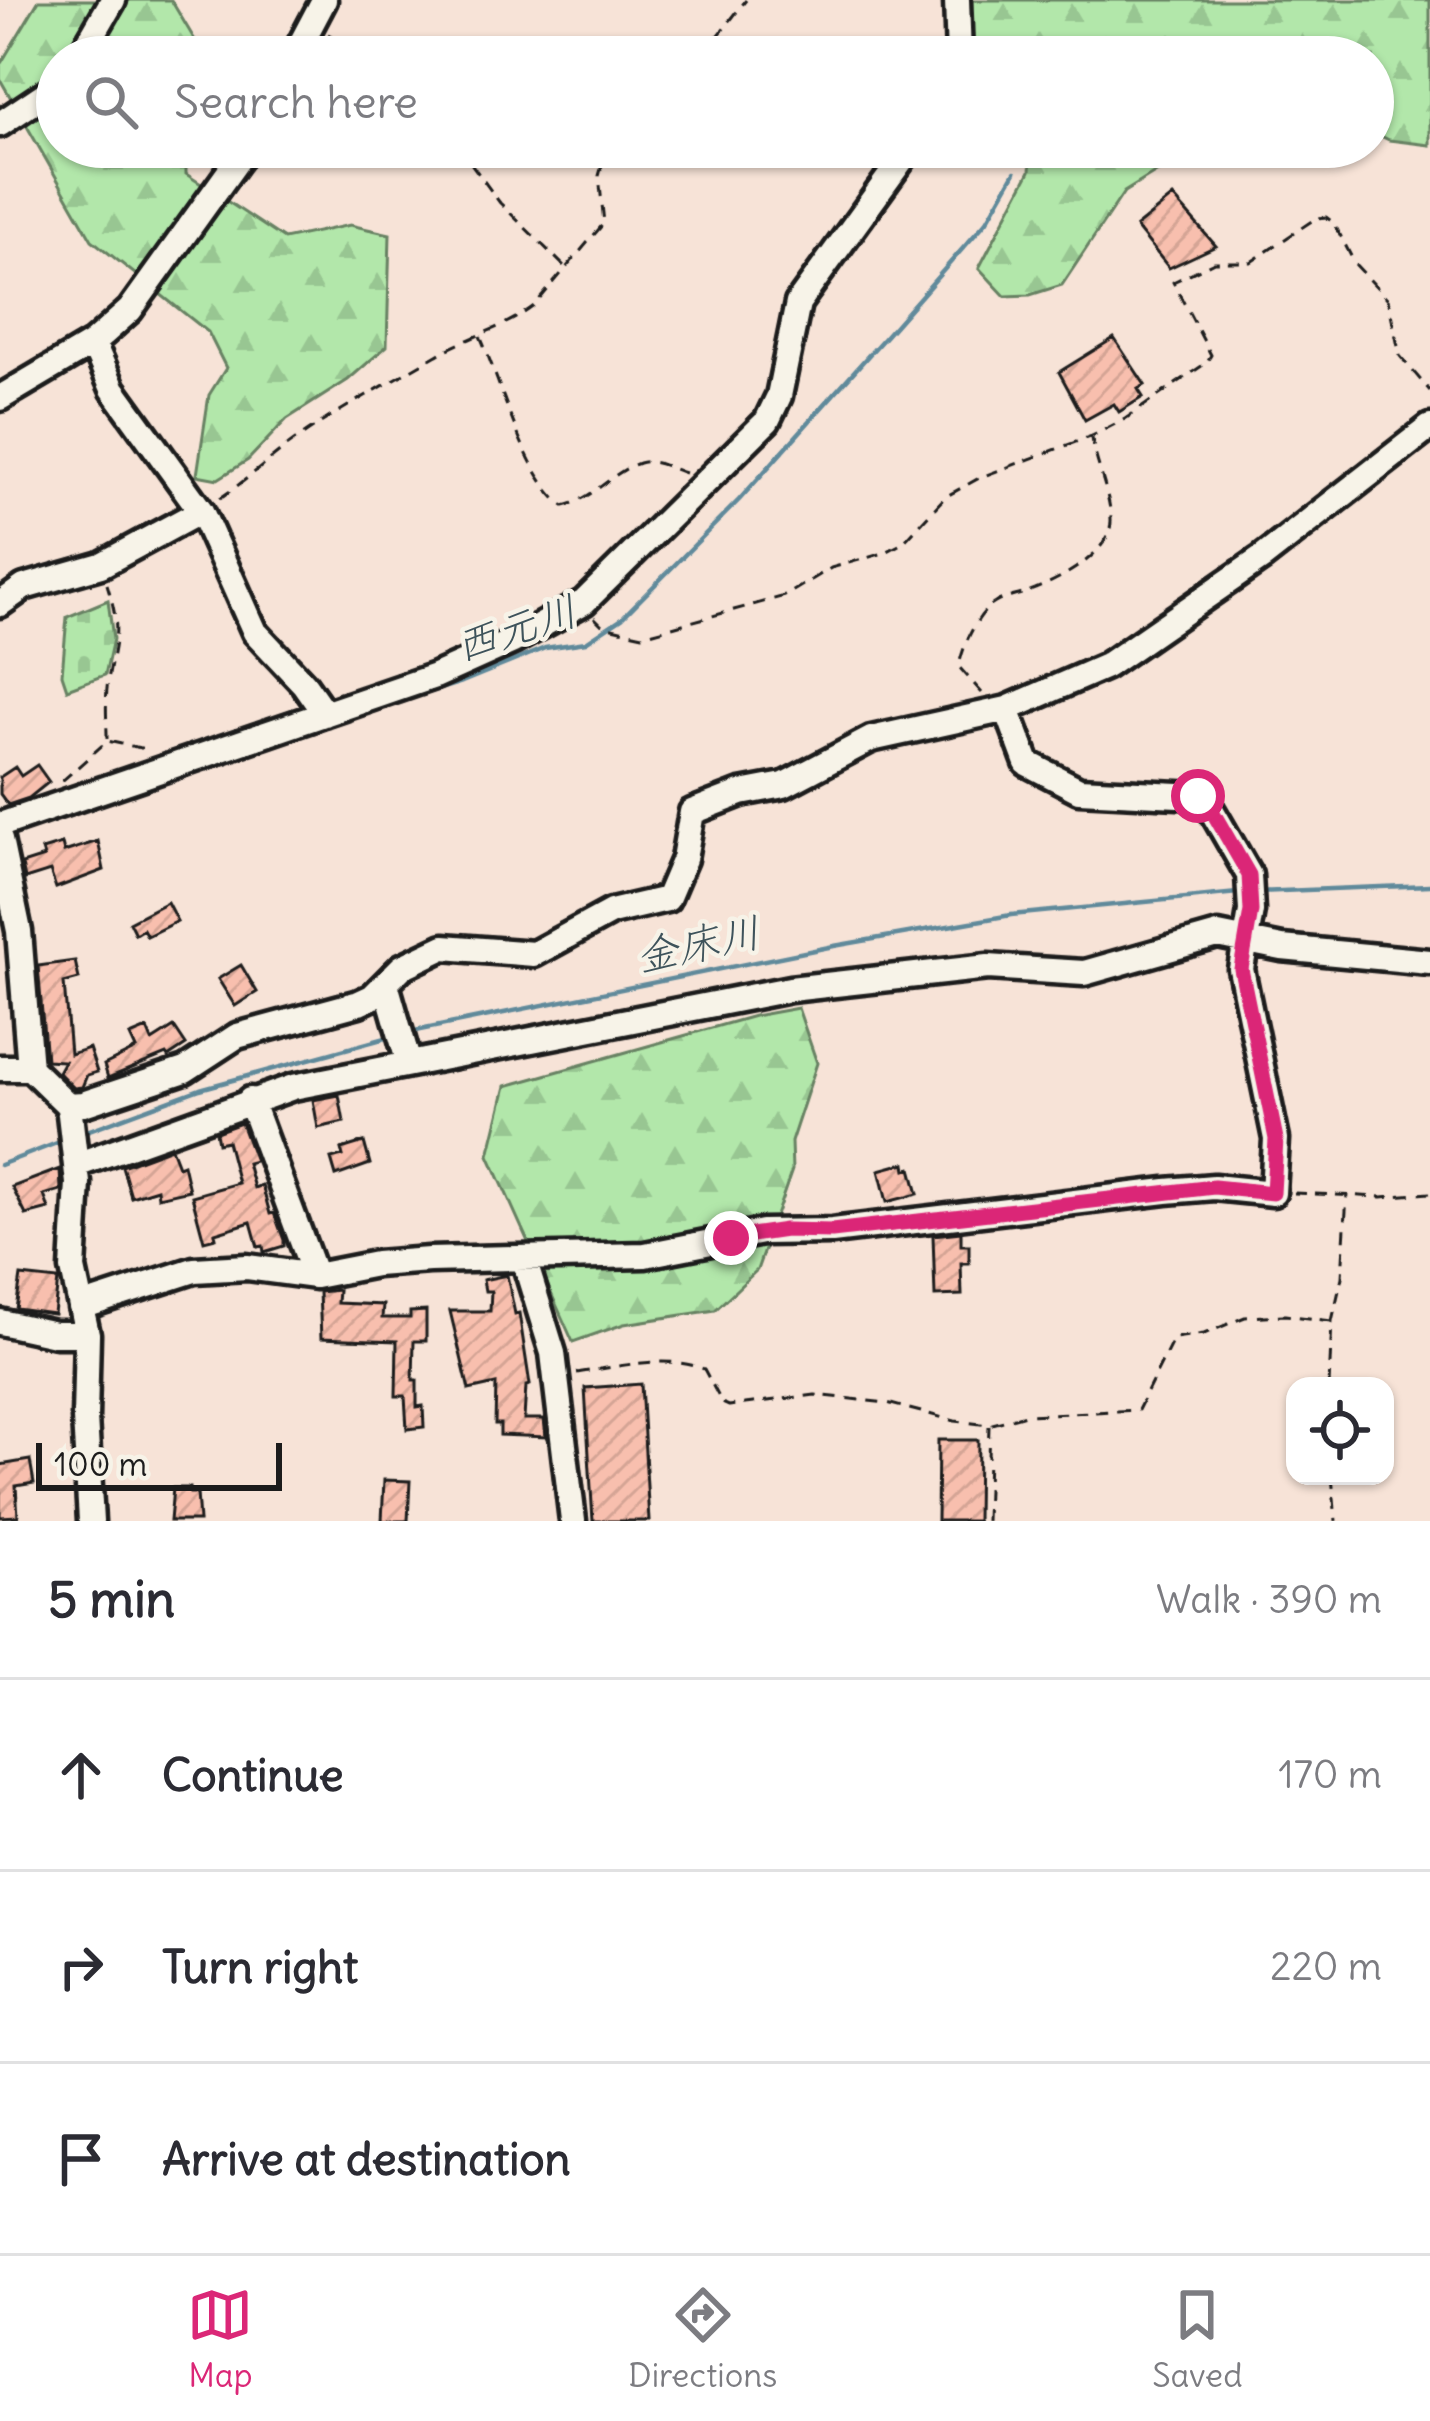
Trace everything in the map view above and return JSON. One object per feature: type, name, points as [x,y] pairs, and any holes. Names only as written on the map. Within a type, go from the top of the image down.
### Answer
[{"type":"street","points":[[92,36],[113,0]]},
{"type":"street","points":[[305,36],[324,0]]},
{"type":"street","points":[[957,0],[958,36]]},
{"type":"street","points":[[0,124],[36,100]]},
{"type":"street","points":[[0,398],[93,343],[130,310],[207,200],[235,168]]},
{"type":"street","points":[[0,825],[468,664],[584,602],[767,421],[778,396],[798,303],[895,168]]},
{"type":"street","points":[[93,343],[113,388],[201,511],[255,632],[304,683],[325,714]]},
{"type":"street","points":[[408,1058],[389,994],[402,967],[444,947],[534,954],[610,912],[667,899],[684,859],[692,812],[741,793],[784,785],[871,739],[1002,710],[1106,666],[1262,559],[1430,427]]},
{"type":"street","points":[[0,604],[24,587],[101,565],[201,511]]},
{"type":"street","points":[[81,1307],[194,1270],[248,1267],[315,1276],[376,1264],[645,1255],[761,1232],[854,1229],[1182,1190],[1214,1187],[1273,1193],[1276,1139],[1241,969],[1251,911],[1249,875],[1211,809],[1198,796],[1078,790],[1027,763],[1002,710]]},
{"type":"street","points":[[2,846],[19,931],[30,1068],[69,1109],[76,1165],[73,1252],[87,1334],[85,1418],[91,1521]]},
{"type":"street","points":[[76,1165],[250,1100],[408,1058],[790,989],[988,967],[1084,973],[1227,935],[1282,947],[1430,962]]},
{"type":"street","points":[[69,1109],[185,1070],[237,1036],[389,994]]},
{"type":"street","points":[[0,1067],[30,1068]]},
{"type":"street","points":[[250,1100],[315,1276]]},
{"type":"street","points":[[524,1259],[557,1376],[573,1521]]},
{"type":"street","points":[[0,1322],[55,1334],[87,1334]]},
{"type":"path","points":[[717,36],[746,0]]},
{"type":"path","points":[[311,24],[332,36]]},
{"type":"path","points":[[474,168],[500,203],[566,268]]},
{"type":"path","points":[[201,511],[302,437],[433,357],[534,306],[604,224],[601,168]]},
{"type":"path","points":[[594,617],[616,631],[643,635],[785,596],[831,568],[903,543],[945,497],[981,477],[1092,436],[1206,363],[1211,355],[1173,281],[1224,260],[1251,262],[1316,218],[1326,217],[1334,223],[1355,264],[1388,299],[1400,356],[1430,391]]},
{"type":"path","points":[[480,335],[529,460],[553,498],[564,506],[577,503],[639,463],[652,462],[708,482]]},
{"type":"path","points":[[1002,710],[959,667],[961,655],[994,603],[1046,584],[1104,544],[1111,520],[1092,436]]},
{"type":"path","points":[[101,565],[117,615],[118,639],[108,682],[107,741]]},
{"type":"path","points":[[107,741],[152,751]]},
{"type":"path","points":[[60,783],[107,741]]},
{"type":"path","points":[[1273,1193],[1382,1197],[1430,1193]]},
{"type":"path","points":[[1329,1377],[1347,1194]]},
{"type":"path","points":[[557,1376],[640,1364],[692,1364],[704,1369],[722,1403],[729,1406],[815,1396],[886,1402],[989,1425],[1025,1414],[1138,1410],[1174,1338],[1204,1334],[1245,1317],[1285,1315],[1332,1321]]},
{"type":"path","points":[[986,1521],[989,1425]]},
{"type":"path","points":[[1332,1485],[1336,1521]]},
{"type":"green space","points":[[39,0],[171,0],[192,36],[36,36],[36,142],[0,79],[0,65]]},
{"type":"green space","points":[[961,0],[1430,0],[1430,145],[1394,141],[1394,36],[967,36]]},
{"type":"green space","points":[[51,168],[186,168],[186,174],[284,239],[350,225],[390,234],[387,346],[348,380],[287,419],[248,460],[218,479],[197,475],[209,395],[226,368],[208,332],[92,240]]},
{"type":"green space","points":[[1167,168],[1124,192],[1062,285],[1030,295],[1005,296],[979,268],[1030,171]]},
{"type":"green space","points":[[108,600],[113,639],[105,675],[67,689],[62,674],[67,617]]},
{"type":"green space","points":[[798,1008],[817,1063],[791,1142],[792,1170],[757,1270],[715,1310],[624,1324],[573,1342],[489,1155],[506,1086],[754,1016]]},
{"type":"building","points":[[1173,197],[1216,246],[1169,268],[1136,227]]},
{"type":"building","points":[[1114,338],[1145,385],[1138,389],[1143,397],[1119,412],[1114,404],[1085,420],[1059,372]]},
{"type":"building","points":[[37,765],[49,782],[29,798],[8,805],[0,794],[0,777],[15,767],[21,776]]},
{"type":"building","points":[[98,841],[104,870],[56,888],[50,871],[25,879],[22,864],[44,857],[42,850],[62,844],[64,852]]},
{"type":"building","points":[[167,902],[177,921],[147,936],[143,929],[135,934],[129,922]]},
{"type":"building","points":[[75,961],[79,979],[64,983],[70,1054],[89,1048],[97,1072],[87,1075],[82,1087],[74,1088],[58,1072],[64,1061],[46,1060],[38,966]]},
{"type":"building","points":[[241,965],[257,992],[235,1006],[218,979]]},
{"type":"building","points":[[174,1027],[186,1045],[168,1057],[108,1078],[104,1065],[136,1049],[130,1036],[147,1029],[152,1041]]},
{"type":"building","points":[[339,1095],[344,1122],[318,1128],[313,1100]]},
{"type":"building","points":[[241,1123],[255,1161],[247,1163],[254,1188],[262,1185],[284,1240],[284,1246],[264,1252],[251,1222],[204,1241],[192,1196],[238,1183],[227,1141],[218,1143],[216,1132]]},
{"type":"building","points":[[364,1142],[370,1164],[336,1176],[331,1159],[343,1156],[341,1149]]},
{"type":"building","points":[[171,1148],[178,1166],[183,1164],[189,1190],[158,1197],[157,1189],[131,1197],[122,1166]]},
{"type":"building","points":[[905,1163],[918,1194],[887,1202],[879,1170]]},
{"type":"building","points":[[60,1169],[61,1190],[44,1195],[49,1209],[26,1215],[12,1187]]},
{"type":"building","points":[[961,1232],[961,1245],[969,1245],[969,1263],[961,1263],[962,1295],[935,1296],[933,1235]]},
{"type":"building","points":[[507,1275],[515,1314],[519,1313],[530,1385],[526,1386],[524,1419],[544,1419],[546,1437],[500,1435],[500,1424],[495,1424],[496,1384],[469,1390],[450,1311],[490,1311],[491,1291],[485,1291],[483,1280]]},
{"type":"building","points":[[21,1276],[58,1280],[54,1314],[16,1309]]},
{"type":"building","points":[[338,1290],[337,1303],[383,1305],[382,1318],[410,1318],[410,1312],[426,1311],[426,1341],[414,1341],[413,1380],[417,1380],[417,1407],[423,1406],[424,1427],[407,1429],[405,1396],[396,1396],[397,1341],[321,1338],[319,1292]]},
{"type":"building","points":[[641,1384],[649,1521],[593,1521],[585,1388]]},
{"type":"building","points":[[938,1440],[978,1440],[977,1521],[937,1521]]},
{"type":"building","points":[[30,1460],[34,1483],[16,1486],[18,1516],[0,1517],[0,1465]]},
{"type":"building","points":[[384,1480],[410,1481],[408,1521],[382,1521]]},
{"type":"building","points":[[173,1488],[197,1493],[199,1521],[170,1521]]},
{"type":"waterway","name":"西元川","points":[[378,708],[462,682],[545,648],[586,642],[622,618],[739,500],[987,221],[1015,172]]},
{"type":"waterway","name":"西元川","points":[[10,836],[163,782]]},
{"type":"waterway","name":"金床川","points":[[1256,892],[1430,885]]},
{"type":"waterway","name":"金床川","points":[[410,1032],[1011,915],[1238,893]]},
{"type":"waterway","name":"金床川","points":[[84,1132],[200,1089],[393,1036]]},
{"type":"waterway","name":"金床川","points":[[0,1165],[62,1141]]},
{"type":"route","points":[[731,1238],[785,1230],[832,1231],[1214,1187],[1273,1193],[1276,1139],[1241,969],[1251,911],[1249,875],[1211,809],[1198,796]]}]
